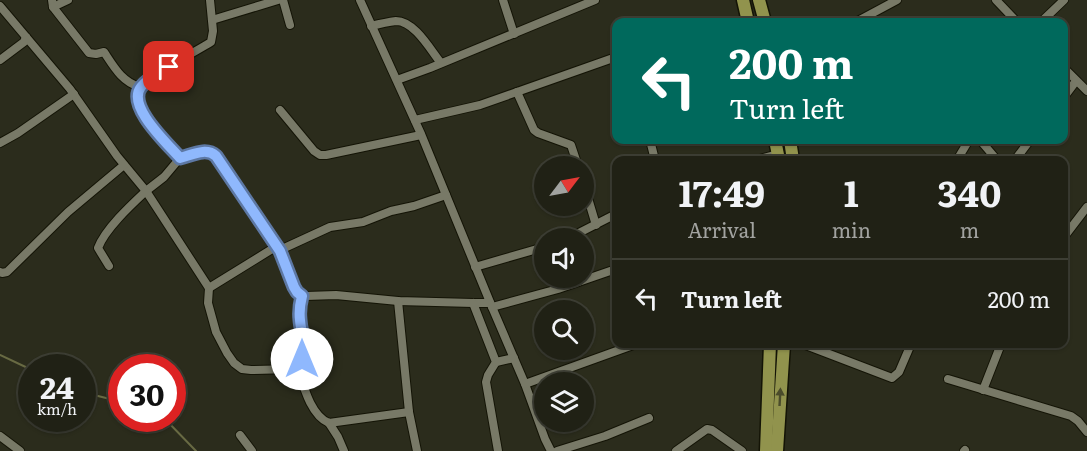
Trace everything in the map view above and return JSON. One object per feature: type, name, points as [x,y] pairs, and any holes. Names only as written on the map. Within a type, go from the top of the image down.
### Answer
[{"type":"main road","points":[[743,0],[747,18]]},
{"type":"main road","points":[[759,0],[764,18]]},
{"type":"main road","points":[[766,451],[770,348]]},
{"type":"main road","points":[[777,451],[783,348]]},
{"type":"street","points":[[68,0],[52,4],[89,53],[104,52],[120,75],[129,83],[140,87]]},
{"type":"street","points":[[180,158],[145,118],[137,94],[140,87],[151,78],[211,42],[213,20],[210,0]]},
{"type":"street","points":[[213,20],[278,0]]},
{"type":"street","points":[[283,0],[290,25]]},
{"type":"street","points":[[360,0],[415,120],[551,451]]},
{"type":"street","points":[[503,0],[514,34]]},
{"type":"street","points":[[397,80],[595,0]]},
{"type":"street","points":[[863,18],[897,0]]},
{"type":"street","points":[[996,0],[1013,18]]},
{"type":"street","points":[[1045,18],[1064,0]]},
{"type":"street","points":[[0,6],[26,40],[74,94],[124,165],[146,191],[209,288],[208,303],[216,332],[226,353],[234,363],[242,369],[296,370]]},
{"type":"street","points":[[371,26],[399,21],[412,27],[441,63]]},
{"type":"street","points":[[0,60],[26,40]]},
{"type":"street","points":[[425,69],[430,50]]},
{"type":"street","points":[[415,120],[480,105],[612,58]]},
{"type":"street","points":[[1068,72],[1087,91]]},
{"type":"street","points":[[1068,92],[1076,81]]},
{"type":"street","points":[[517,92],[534,130],[571,145],[575,156]]},
{"type":"street","points":[[0,143],[74,94]]},
{"type":"street","points":[[280,110],[314,152],[320,155],[421,135]]},
{"type":"street","points":[[983,144],[994,156]]},
{"type":"street","points":[[109,266],[98,248],[100,242],[124,213],[164,177],[180,158],[207,151],[216,156],[278,248],[294,287],[302,296],[336,295],[398,301],[491,305],[558,289],[612,270]]},
{"type":"street","points":[[0,272],[7,272],[68,212],[124,165]]},
{"type":"street","points":[[209,288],[278,248],[330,227],[363,222],[391,210],[414,206],[446,195]]},
{"type":"street","points":[[1068,232],[1087,207]]},
{"type":"street","points":[[593,216],[596,225]]},
{"type":"street","points":[[590,228],[612,216]]},
{"type":"street","points":[[475,267],[534,250]]},
{"type":"street","points":[[296,370],[305,345],[299,313],[302,296]]},
{"type":"street","points":[[398,301],[409,412],[417,451]]},
{"type":"street","points":[[473,303],[496,362]]},
{"type":"street","points":[[525,384],[625,348]]},
{"type":"street","points":[[813,348],[892,378],[899,372],[909,348]]},
{"type":"street","points":[[983,390],[999,348]]},
{"type":"street","points":[[498,451],[486,382],[496,362],[514,358]]},
{"type":"street","points":[[296,370],[305,393],[323,420],[329,423],[344,451]]},
{"type":"street","points":[[948,379],[1071,416],[1087,432]]},
{"type":"street","points":[[329,423],[409,412]]},
{"type":"street","points":[[557,451],[605,436],[649,418]]},
{"type":"street","points":[[676,451],[707,429],[712,430],[742,451]]},
{"type":"street","points":[[240,435],[252,451]]},
{"type":"street","points":[[0,436],[20,451]]},
{"type":"waterway","points":[[0,355],[18,363]]},
{"type":"waterway","points":[[96,396],[108,398]]},
{"type":"waterway","points":[[178,432],[196,451]]},
{"type":"route","points":[[169,67],[140,87],[137,94],[139,105],[145,118],[180,158],[207,151],[216,156],[280,251],[294,287],[302,296],[299,313],[305,345],[302,359]]}]
